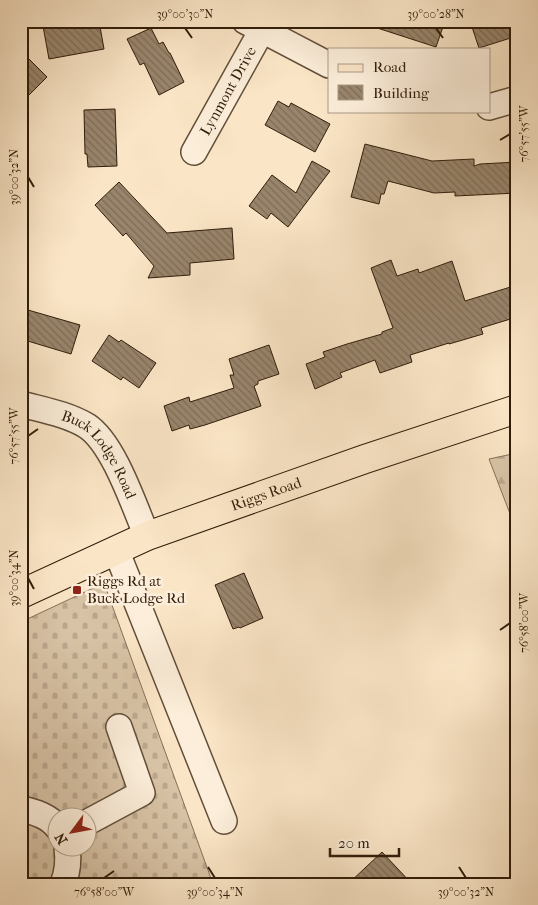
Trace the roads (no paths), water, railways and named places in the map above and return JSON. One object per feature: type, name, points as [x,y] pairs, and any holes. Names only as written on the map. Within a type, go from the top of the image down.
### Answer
[{"type":"main road","name":"Riggs Road","points":[[21,594],[147,536],[356,462],[517,409]]},
{"type":"street","name":"Lynmont Drive","points":[[194,152],[253,26],[328,64]]},
{"type":"street","points":[[490,107],[517,99]]},
{"type":"street","name":"Buck Lodge Road","points":[[21,404],[70,417],[87,426],[100,438],[117,465],[147,536]]},
{"type":"street","points":[[116,550],[224,821]]},
{"type":"street","points":[[98,817],[142,793],[119,727]]},
{"type":"street","points":[[21,809],[34,811],[48,820]]},
{"type":"street","points":[[63,884],[67,873],[69,858]]},
{"type":"place","name":"Riggs Rd at Buck Lodge Rd","points":[[77,590]]}]
